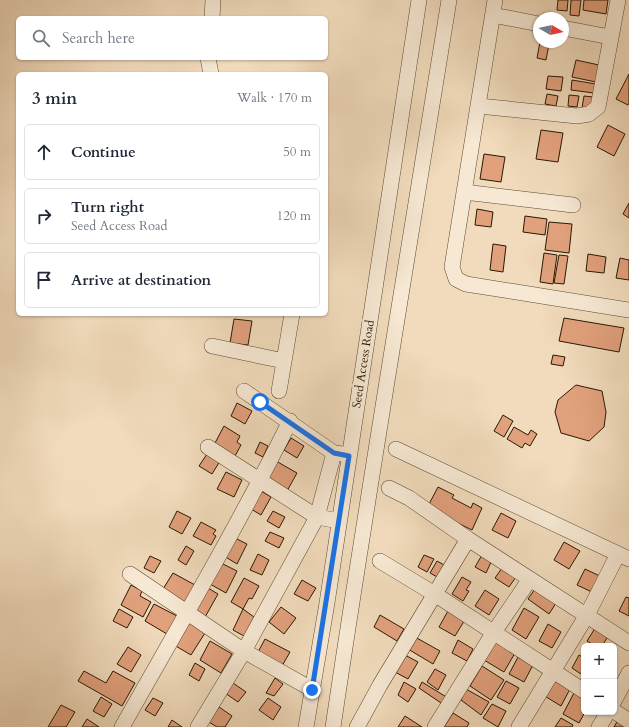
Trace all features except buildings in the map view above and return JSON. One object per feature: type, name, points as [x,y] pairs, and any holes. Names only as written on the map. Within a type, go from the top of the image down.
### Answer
[{"type":"street","points":[[212,16],[213,0]]},
{"type":"street","name":"Seed Access Road","points":[[306,727],[419,0]]},
{"type":"street","points":[[333,727],[372,470],[398,320],[449,0]]},
{"type":"street","points":[[495,0],[452,267],[456,279],[466,284],[629,310]]},
{"type":"street","points":[[479,106],[577,116],[589,114],[598,107],[618,0]]},
{"type":"street","points":[[493,15],[533,23]]},
{"type":"street","points":[[569,29],[610,37]]},
{"type":"street","points":[[208,60],[211,72]]},
{"type":"street","points":[[464,192],[573,205]]},
{"type":"street","points":[[278,391],[292,316]]},
{"type":"street","points":[[212,346],[284,361]]},
{"type":"street","points":[[244,390],[334,453],[349,456]]},
{"type":"street","points":[[122,727],[186,613],[211,572],[260,482],[290,422]]},
{"type":"street","points":[[208,447],[260,482],[317,517],[339,521]]},
{"type":"street","points":[[396,449],[624,557],[586,615],[519,727]]},
{"type":"street","points":[[198,727],[244,652],[317,517],[334,453]]},
{"type":"street","points":[[389,488],[409,498],[468,539],[629,643]]},
{"type":"street","points":[[359,724],[433,593],[468,539]]},
{"type":"street","points":[[380,561],[433,593],[581,689]]},
{"type":"street","points":[[130,574],[244,652],[312,690]]},
{"type":"street","points":[[435,727],[494,632],[530,579]]},
{"type":"street","points":[[617,695],[629,673]]},
{"type":"street","points":[[617,713],[629,721]]},
{"type":"street","points":[[598,727],[606,715]]},
{"type":"route","points":[[260,402],[334,453],[349,456],[327,604],[312,690]]}]
